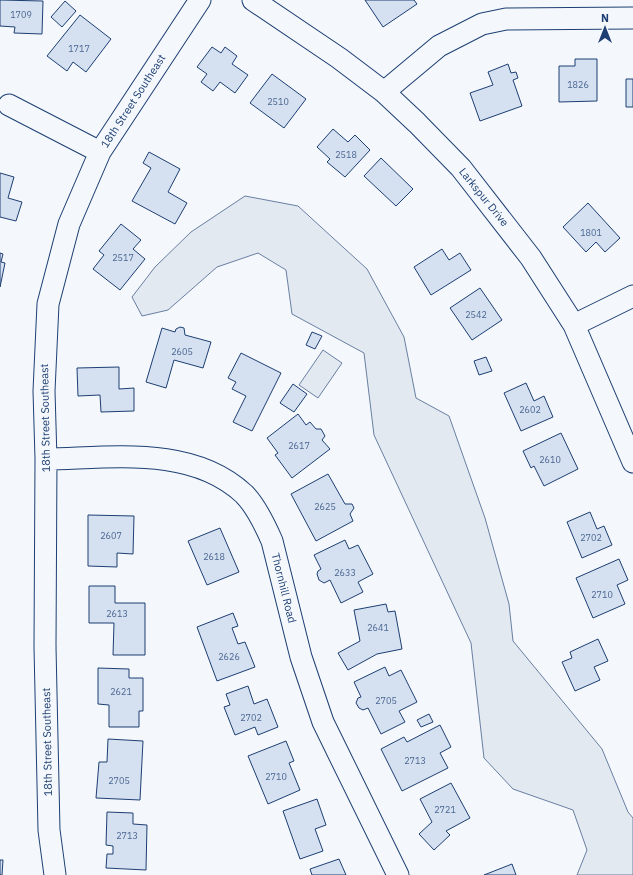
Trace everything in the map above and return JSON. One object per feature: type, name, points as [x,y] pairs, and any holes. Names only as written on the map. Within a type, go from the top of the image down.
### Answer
[{"type":"street","name":"18th Street Southeast","points":[[54,875],[49,830],[45,647],[46,459],[44,391],[48,304],[69,224],[100,152],[200,0]]},
{"type":"street","name":"Larkspur Drive","points":[[253,0],[339,58],[384,92],[418,123],[461,168],[531,258],[574,325],[633,462]]},
{"type":"street","points":[[384,92],[439,46],[482,24],[506,19],[633,18]]},
{"type":"street","points":[[9,105],[100,152]]},
{"type":"street","points":[[574,325],[633,296]]},
{"type":"street","name":"Thornhill Road","points":[[46,459],[153,457],[181,461],[206,469],[229,481],[245,495],[264,524],[272,541],[301,657],[323,722],[398,875]]},
{"type":"shaded area","points":[[245,196],[298,206],[367,269],[404,337],[416,398],[449,416],[485,518],[509,604],[513,641],[602,749],[628,812],[633,818],[633,875],[577,875],[587,850],[573,810],[513,789],[484,758],[471,643],[374,435],[364,353],[292,314],[286,270],[258,253],[217,267],[168,310],[142,316],[132,297],[155,267],[191,232]]},
{"type":"shaded area","points":[[323,350],[342,363],[318,398],[299,385]]},
{"type":"building","points":[[0,0],[43,1],[42,34],[14,33],[15,27],[0,26]]},
{"type":"building","points":[[365,0],[414,0],[417,4],[383,27]]},
{"type":"building","points":[[65,1],[76,11],[62,27],[51,17]]},
{"type":"building","points":[[80,15],[111,39],[86,72],[73,62],[67,71],[47,56]]},
{"type":"building","points":[[212,47],[221,53],[225,47],[237,56],[232,64],[248,75],[235,93],[220,82],[213,91],[201,82],[207,74],[197,67]]},
{"type":"building","points":[[575,59],[597,59],[597,101],[559,102],[559,66],[575,66]]},
{"type":"building","points":[[508,64],[511,73],[516,72],[518,78],[513,80],[522,106],[480,121],[470,93],[493,85],[488,72]]},
{"type":"building","points":[[272,74],[306,99],[284,128],[250,103]]},
{"type":"building","points":[[626,79],[633,79],[633,107],[626,107]]},
{"type":"building","points":[[333,129],[348,142],[355,135],[370,150],[345,177],[327,162],[330,159],[317,147]]},
{"type":"building","points":[[149,152],[180,169],[168,192],[187,203],[175,224],[132,201],[151,168],[143,163]]},
{"type":"building","points":[[381,158],[413,189],[396,206],[364,176]]},
{"type":"building","points":[[0,173],[14,177],[8,198],[22,202],[16,221],[0,217]]},
{"type":"building","points":[[588,203],[620,238],[605,252],[596,242],[586,252],[563,227]]},
{"type":"building","points":[[121,224],[141,240],[133,249],[145,259],[120,290],[93,269],[104,255],[99,251]]},
{"type":"building","points":[[442,249],[449,260],[460,253],[471,270],[431,295],[414,267]]},
{"type":"building","points":[[0,253],[3,254],[1,262],[5,263],[0,287]]},
{"type":"building","points":[[480,288],[502,320],[472,340],[450,308]]},
{"type":"building","points":[[180,327],[184,328],[185,335],[211,342],[203,368],[174,360],[166,388],[146,382],[162,328],[175,332],[176,329]]},
{"type":"building","points":[[312,332],[322,336],[315,349],[306,345]]},
{"type":"building","points":[[241,353],[281,373],[252,431],[233,422],[246,396],[232,389],[236,382],[228,378]]},
{"type":"building","points":[[486,357],[492,371],[479,375],[474,361]]},
{"type":"building","points":[[119,367],[119,389],[134,388],[134,411],[101,412],[100,395],[78,396],[77,368]]},
{"type":"building","points":[[526,383],[534,401],[544,396],[553,417],[521,431],[504,393]]},
{"type":"building","points":[[293,384],[307,394],[294,412],[280,403]]},
{"type":"building","points":[[298,414],[306,425],[310,422],[316,429],[321,429],[325,436],[322,440],[330,449],[292,478],[275,455],[278,453],[267,438]]},
{"type":"building","points":[[561,433],[578,469],[544,486],[534,466],[531,468],[523,451]]},
{"type":"building","points":[[328,474],[345,504],[352,504],[354,508],[350,514],[353,521],[316,541],[291,494]]},
{"type":"building","points":[[590,512],[597,529],[604,526],[612,545],[582,558],[567,522]]},
{"type":"building","points":[[88,515],[134,516],[133,554],[117,553],[117,567],[88,566]]},
{"type":"building","points":[[220,528],[239,572],[207,585],[188,541]]},
{"type":"building","points":[[345,540],[349,549],[358,545],[373,574],[358,582],[363,592],[341,603],[330,580],[324,583],[319,580],[317,574],[321,569],[314,555]]},
{"type":"building","points":[[619,559],[628,580],[617,585],[625,604],[593,618],[576,578]]},
{"type":"building","points":[[89,586],[115,586],[115,603],[145,603],[145,655],[113,655],[114,623],[89,623]]},
{"type":"building","points":[[386,604],[388,612],[395,611],[402,649],[377,654],[348,670],[338,653],[360,641],[354,610]]},
{"type":"building","points":[[233,613],[238,626],[232,628],[238,644],[245,642],[255,667],[217,681],[197,627]]},
{"type":"building","points":[[598,639],[608,661],[594,667],[600,680],[575,691],[562,662],[572,658],[570,652]]},
{"type":"building","points":[[385,667],[389,676],[401,670],[417,702],[399,711],[405,722],[381,734],[368,708],[363,710],[359,708],[356,703],[358,698],[361,697],[354,682]]},
{"type":"building","points":[[98,668],[129,669],[129,678],[143,678],[143,711],[139,711],[139,727],[109,727],[109,705],[98,704]]},
{"type":"building","points":[[248,686],[254,704],[267,699],[278,727],[258,735],[255,727],[235,735],[224,707],[230,705],[226,694]]},
{"type":"building","points":[[429,714],[433,722],[421,727],[417,720]]},
{"type":"building","points":[[440,725],[451,747],[440,753],[448,768],[402,791],[381,749],[404,737],[407,742]]},
{"type":"building","points":[[108,739],[143,741],[140,800],[96,798],[99,762],[107,762]]},
{"type":"building","points":[[286,741],[294,761],[289,763],[300,790],[268,804],[248,756]]},
{"type":"building","points":[[451,783],[470,818],[446,831],[450,835],[434,850],[419,834],[432,822],[420,799]]},
{"type":"building","points":[[317,799],[326,825],[315,829],[323,851],[300,859],[283,811]]},
{"type":"building","points":[[107,812],[133,813],[133,824],[147,825],[146,870],[106,868],[107,854],[113,854],[113,846],[106,845]]},
{"type":"building","points":[[339,859],[346,875],[312,875],[310,869]]},
{"type":"building","points":[[0,860],[3,860],[2,875],[0,875]]},
{"type":"building","points":[[512,864],[516,875],[484,875]]}]
